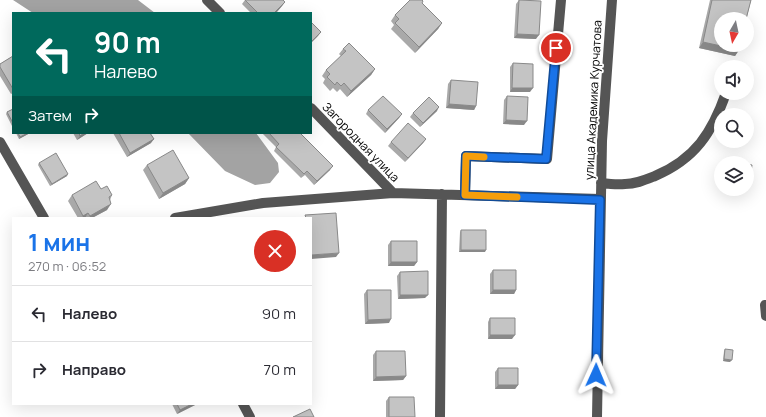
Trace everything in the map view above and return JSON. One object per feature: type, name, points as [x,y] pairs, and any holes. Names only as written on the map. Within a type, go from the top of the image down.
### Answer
[{"type":"street","points":[[207,0],[219,12]]},
{"type":"street","points":[[465,195],[466,156],[546,159],[561,0]]},
{"type":"street","name":"улица Академика Курчатова","points":[[597,417],[602,141],[612,0]]},
{"type":"street","points":[[601,184],[626,184],[639,182],[674,167],[690,154],[707,136],[718,116],[724,100]]},
{"type":"street","name":"Загородная улица","points":[[312,109],[393,194]]},
{"type":"street","points":[[0,142],[43,217]]},
{"type":"street","points":[[181,217],[263,203],[393,194],[442,194],[600,200]]},
{"type":"street","points":[[440,417],[442,194]]},
{"type":"street","points":[[765,305],[766,316]]},
{"type":"street","points":[[244,405],[250,417]]},
{"type":"shaded area","points":[[13,0],[138,0],[154,12],[31,12]]},
{"type":"shaded area","points":[[189,134],[257,134],[278,163],[279,172],[270,183],[255,185],[225,171]]},
{"type":"building","points":[[245,0],[283,0],[285,2],[275,12],[257,12]]},
{"type":"building","points":[[410,0],[422,0],[422,3],[442,23],[419,47],[395,23],[399,19],[395,15]]},
{"type":"building","points":[[519,0],[541,1],[539,35],[517,34]]},
{"type":"building","points":[[712,0],[751,0],[748,12],[714,12],[714,44],[703,42]]},
{"type":"building","points":[[312,23],[321,32],[312,41]]},
{"type":"building","points":[[349,43],[375,69],[351,91],[344,83],[341,86],[337,82],[335,85],[327,77],[330,74],[326,70],[346,51],[343,49]]},
{"type":"building","points":[[12,57],[12,87],[0,67],[0,64]]},
{"type":"building","points":[[513,63],[533,64],[533,88],[512,88]]},
{"type":"building","points":[[451,80],[478,82],[476,106],[449,104]]},
{"type":"building","points":[[383,96],[402,114],[387,129],[368,110]]},
{"type":"building","points":[[507,96],[528,97],[527,121],[506,120]]},
{"type":"building","points":[[429,97],[439,107],[423,123],[413,113]]},
{"type":"building","points":[[12,110],[12,121],[7,112]]},
{"type":"building","points":[[408,123],[426,139],[408,158],[391,142]]},
{"type":"building","points":[[18,134],[26,134],[20,137]]},
{"type":"building","points":[[120,134],[151,134],[154,139],[130,153]]},
{"type":"building","points":[[270,134],[301,134],[333,166],[317,181],[307,171],[304,174],[276,147],[279,144]]},
{"type":"building","points":[[173,150],[189,178],[163,193],[147,165]]},
{"type":"building","points":[[56,153],[68,174],[52,184],[39,163]]},
{"type":"building","points":[[96,181],[101,189],[107,186],[112,195],[109,197],[111,204],[90,216],[88,213],[83,216],[72,195]]},
{"type":"building","points":[[336,213],[339,253],[312,255],[312,217],[306,217],[305,215]]},
{"type":"building","points":[[461,230],[486,230],[486,250],[461,250]]},
{"type":"building","points":[[391,241],[417,241],[417,262],[391,262]]},
{"type":"building","points":[[493,270],[516,270],[516,290],[493,290]]},
{"type":"building","points":[[428,271],[428,295],[400,295],[400,272]]},
{"type":"building","points":[[367,290],[391,290],[391,319],[368,320]]},
{"type":"building","points":[[490,318],[515,318],[515,335],[490,335]]},
{"type":"building","points":[[725,349],[733,350],[732,360],[724,359]]},
{"type":"building","points":[[376,351],[405,351],[406,376],[376,377]]},
{"type":"building","points":[[498,368],[518,368],[518,385],[498,385]]},
{"type":"building","points":[[389,397],[414,397],[415,417],[389,417]]},
{"type":"building","points":[[178,405],[190,405],[180,410]]},
{"type":"building","points":[[310,409],[314,417],[293,417]]},
{"type":"slow traffic","points":[[484,157],[466,156],[465,195],[517,197]]},
{"type":"route","points":[[556,48],[546,159],[466,156],[465,195],[600,200],[596,375]]}]
